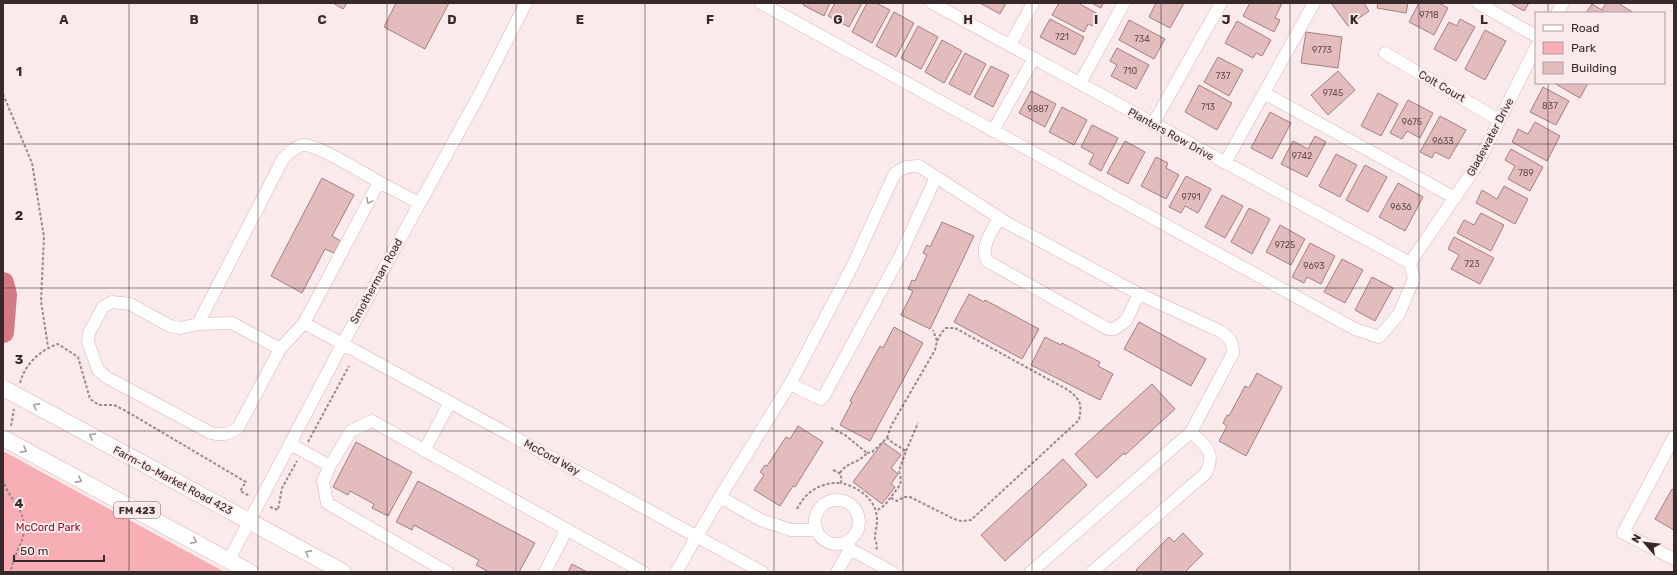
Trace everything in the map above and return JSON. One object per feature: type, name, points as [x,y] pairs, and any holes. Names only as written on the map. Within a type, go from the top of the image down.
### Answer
[{"type":"main road","name":"Farm-to-Market Road 423","points":[[3,388],[342,572]]},
{"type":"main road","name":"FM 423","points":[[6,433],[45,461],[250,572]]},
{"type":"street","name":"Smotherman Road","points":[[229,560],[342,343],[476,99],[526,3]]},
{"type":"street","points":[[761,3],[1354,329],[1379,337],[1399,314],[1414,278],[1410,263]]},
{"type":"street","name":"Planters Row Drive","points":[[932,3],[1410,263]]},
{"type":"street","points":[[1010,45],[1033,3]]},
{"type":"street","points":[[1080,83],[1124,3]]},
{"type":"street","points":[[1153,124],[1221,3]]},
{"type":"street","points":[[1225,163],[1314,3]]},
{"type":"street","points":[[1478,3],[1535,35]]},
{"type":"street","points":[[1558,12],[1563,3]]},
{"type":"street","name":"Gladewater Drive","points":[[1410,263],[1477,165],[1535,49]]},
{"type":"street","name":"Colt Court","points":[[1385,53],[1500,120]]},
{"type":"street","points":[[993,131],[1034,58]]},
{"type":"street","points":[[1264,94],[1455,198]]},
{"type":"street","points":[[198,324],[283,159],[292,149],[304,145],[317,148],[419,203]]},
{"type":"street","points":[[676,572],[720,497],[790,384],[853,266],[894,175],[902,168],[919,166],[999,218],[1139,294],[1220,331],[1229,337],[1233,344],[1233,353],[1191,432],[1031,572]]},
{"type":"street","points":[[790,384],[821,399],[825,394],[900,256],[936,177]]},
{"type":"street","points":[[280,349],[232,323],[198,324],[180,328],[170,326],[130,304],[112,302],[103,307],[89,333],[88,342],[98,370],[106,376],[211,433],[218,435],[228,434],[238,428],[280,349],[304,323],[379,182]]},
{"type":"street","points":[[999,218],[986,246],[985,256],[987,261],[1108,329],[1114,329],[1126,321],[1139,294]]},
{"type":"street","name":"McCord Way","points":[[304,323],[762,572]]},
{"type":"street","points":[[424,451],[450,402]]},
{"type":"street","points":[[447,572],[327,504],[323,481],[330,466],[351,431],[372,421],[644,572]]},
{"type":"street","points":[[1092,572],[1206,474],[1210,465],[1211,456],[1208,448],[1191,432]]},
{"type":"street","points":[[1674,437],[1623,532],[1674,559]]},
{"type":"street","points":[[290,444],[330,466]]},
{"type":"street","points":[[720,497],[761,520],[790,530],[817,530]]},
{"type":"street","points":[[837,572],[849,545],[857,532],[859,519],[854,508],[844,501],[832,500],[821,507],[815,518],[817,530],[820,536],[830,543],[843,543],[849,545],[891,572]]},
{"type":"street","points":[[544,572],[567,529]]},
{"type":"path","points":[[3,94],[32,163],[44,237],[41,301],[48,347]]},
{"type":"path","points":[[841,483],[842,476],[840,473],[842,468],[858,462],[872,452],[887,438],[906,399],[935,350],[937,341],[946,328],[955,328],[1068,390],[1077,397],[1080,402],[1081,410],[1079,420],[971,520],[961,521],[954,519],[910,498],[904,497],[897,501],[891,498]]},
{"type":"path","points":[[932,330],[937,341]]},
{"type":"path","points":[[20,383],[22,376]]},
{"type":"path","points":[[6,433],[15,406]]},
{"type":"path","points":[[876,510],[885,505],[900,485],[901,480],[899,471],[918,423]]},
{"type":"path","points":[[831,428],[846,435],[868,454]]},
{"type":"path","points":[[887,438],[906,451]]},
{"type":"path","points":[[833,470],[840,473]]},
{"type":"path","points":[[3,479],[4,485],[21,511],[24,530],[11,572]]},
{"type":"path","points":[[797,509],[802,499],[813,489],[832,483],[841,483],[854,486],[867,497],[876,510],[877,519],[875,539],[878,546],[871,560]]},
{"type":"green space","name":"McCord Park","points":[[3,451],[221,570],[225,572],[3,572]]},
{"type":"building","points":[[333,3],[347,3],[343,9]]},
{"type":"building","points":[[396,3],[449,3],[425,49],[384,27]]},
{"type":"building","points":[[804,3],[830,3],[824,16],[803,5]]},
{"type":"building","points":[[835,3],[862,3],[849,27],[828,16]]},
{"type":"building","points":[[867,3],[876,3],[890,10],[872,43],[852,32]]},
{"type":"building","points":[[980,3],[1006,3],[1000,14]]},
{"type":"building","points":[[1059,3],[1078,3],[1098,14],[1092,26],[1088,24],[1084,32],[1052,15]]},
{"type":"building","points":[[1091,3],[1103,3],[1101,8]]},
{"type":"building","points":[[1156,3],[1184,3],[1170,28],[1149,17]]},
{"type":"building","points":[[1250,3],[1282,3],[1275,18],[1280,20],[1274,32],[1243,16]]},
{"type":"building","points":[[1331,3],[1364,3],[1369,11],[1348,26]]},
{"type":"building","points":[[1378,3],[1408,3],[1406,13],[1377,8]]},
{"type":"building","points":[[1419,3],[1439,3],[1448,8],[1434,35],[1409,22]]},
{"type":"building","points":[[1510,3],[1529,3],[1524,11]]},
{"type":"building","points":[[1606,3],[1618,3],[1632,12],[1587,12],[1592,4],[1602,10]]},
{"type":"building","points":[[894,12],[914,23],[896,57],[876,46]]},
{"type":"building","points":[[1050,19],[1084,37],[1075,55],[1040,37]]},
{"type":"building","points":[[1460,19],[1475,27],[1456,61],[1434,49],[1449,22],[1457,26]]},
{"type":"building","points":[[1129,20],[1165,39],[1154,59],[1119,40]]},
{"type":"building","points":[[1237,21],[1271,40],[1262,56],[1256,53],[1253,58],[1225,43]]},
{"type":"building","points":[[918,26],[938,37],[921,69],[901,58]]},
{"type":"building","points":[[1485,30],[1506,41],[1485,80],[1465,69]]},
{"type":"building","points":[[1306,32],[1342,37],[1338,68],[1301,63]]},
{"type":"building","points":[[942,40],[962,51],[944,83],[925,72]]},
{"type":"building","points":[[1117,48],[1149,65],[1136,89],[1111,76],[1117,65],[1110,61]]},
{"type":"building","points":[[965,53],[986,64],[970,95],[949,84]]},
{"type":"building","points":[[1218,57],[1243,70],[1229,96],[1204,82]]},
{"type":"building","points":[[991,66],[1009,75],[993,107],[974,97]]},
{"type":"building","points":[[1338,71],[1355,90],[1328,115],[1311,95]]},
{"type":"building","points":[[1556,84],[1587,84],[1580,98]]},
{"type":"building","points":[[1199,85],[1232,103],[1217,130],[1185,112]]},
{"type":"building","points":[[1543,87],[1569,101],[1556,125],[1530,112]]},
{"type":"building","points":[[1031,91],[1056,104],[1045,127],[1019,113]]},
{"type":"building","points":[[1378,93],[1398,104],[1381,136],[1361,126]]},
{"type":"building","points":[[1408,100],[1433,113],[1420,138],[1407,131],[1402,139],[1390,133]]},
{"type":"building","points":[[1062,107],[1087,120],[1074,145],[1049,132]]},
{"type":"building","points":[[1270,112],[1291,123],[1272,159],[1251,148]]},
{"type":"building","points":[[1440,116],[1466,130],[1449,159],[1435,152],[1432,158],[1420,152]]},
{"type":"building","points":[[1535,122],[1560,136],[1547,161],[1512,142],[1518,129],[1528,134]]},
{"type":"building","points":[[1092,125],[1118,138],[1101,171],[1089,164],[1094,154],[1081,147]]},
{"type":"building","points":[[1315,136],[1326,142],[1307,177],[1281,164],[1293,141],[1308,149]]},
{"type":"building","points":[[1125,141],[1145,152],[1128,184],[1107,173]]},
{"type":"building","points":[[1511,149],[1543,167],[1530,191],[1508,179],[1515,166],[1505,160]]},
{"type":"building","points":[[1336,154],[1357,165],[1340,197],[1319,186]]},
{"type":"building","points":[[1156,157],[1168,163],[1166,168],[1179,175],[1166,199],[1141,186]]},
{"type":"building","points":[[1365,165],[1387,177],[1368,212],[1346,200]]},
{"type":"building","points":[[1186,176],[1211,189],[1198,213],[1185,206],[1181,213],[1169,207]]},
{"type":"building","points":[[322,178],[354,195],[332,236],[341,241],[334,253],[325,249],[302,293],[271,276]]},
{"type":"building","points":[[1398,183],[1423,197],[1405,231],[1379,217]]},
{"type":"building","points":[[1504,186],[1528,199],[1515,224],[1476,203],[1482,190],[1497,199]]},
{"type":"building","points":[[1222,195],[1243,206],[1225,238],[1205,227]]},
{"type":"building","points":[[1249,208],[1270,219],[1252,254],[1231,242]]},
{"type":"building","points":[[1481,213],[1504,225],[1491,251],[1457,233],[1464,220],[1474,225]]},
{"type":"building","points":[[942,222],[974,236],[930,329],[901,315],[913,291],[908,289],[912,280],[915,281],[927,255],[923,253],[927,245],[930,247]]},
{"type":"building","points":[[1280,225],[1305,239],[1291,265],[1266,252]]},
{"type":"building","points":[[1454,237],[1494,258],[1480,284],[1451,269],[1459,255],[1448,249]]},
{"type":"building","points":[[1310,243],[1335,256],[1321,284],[1307,277],[1304,283],[1292,277]]},
{"type":"building","points":[[1342,259],[1363,270],[1345,303],[1324,292]]},
{"type":"building","points":[[1372,277],[1393,288],[1375,321],[1355,310]]},
{"type":"building","points":[[969,294],[984,302],[985,300],[1039,329],[1022,359],[954,322]]},
{"type":"building","points":[[1139,322],[1206,359],[1191,386],[1124,349]]},
{"type":"building","points":[[894,327],[923,343],[870,441],[840,425],[852,402],[850,401],[880,346],[883,348]]},
{"type":"building","points":[[1045,337],[1061,345],[1062,343],[1100,362],[1098,366],[1113,374],[1100,400],[1031,365]]},
{"type":"building","points":[[1257,373],[1282,387],[1246,456],[1219,441],[1227,426],[1223,423],[1227,415],[1229,416],[1245,386],[1249,388]]},
{"type":"building","points":[[1152,384],[1175,409],[1125,455],[1124,453],[1097,478],[1075,454]]},
{"type":"building","points":[[798,426],[823,442],[795,487],[793,486],[780,506],[754,490],[764,475],[760,472],[765,465],[767,466],[786,437],[790,439]]},
{"type":"building","points":[[356,442],[412,472],[388,516],[372,508],[374,504],[350,491],[348,495],[333,487]]},
{"type":"building","points":[[883,442],[901,455],[891,468],[898,474],[891,484],[895,487],[882,504],[853,482]]},
{"type":"building","points":[[1063,459],[1087,485],[1005,561],[981,535]]},
{"type":"building","points":[[418,481],[535,543],[519,572],[489,572],[476,565],[479,560],[414,525],[412,530],[396,522]]},
{"type":"building","points":[[1672,489],[1674,490],[1674,530],[1655,519]]},
{"type":"building","points":[[1183,533],[1203,554],[1185,572],[1138,572],[1136,570],[1169,537],[1174,542]]},
{"type":"building","points":[[572,564],[587,572],[568,572]]},
{"type":"waterway","points":[[3,283],[6,295],[3,332]]}]
